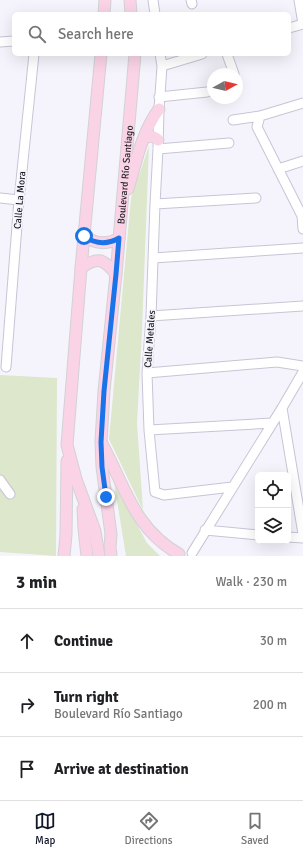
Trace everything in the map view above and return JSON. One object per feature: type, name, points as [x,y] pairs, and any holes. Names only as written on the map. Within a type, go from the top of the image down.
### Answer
[{"type":"main road","points":[[130,0],[131,12]]},
{"type":"main road","points":[[104,12],[105,1]]},
{"type":"main road","points":[[64,556],[66,535],[67,445],[81,268],[101,56]]},
{"type":"main road","name":"Boulevard Río Santiago","points":[[111,556],[111,534],[102,467],[101,442],[104,391],[116,274],[135,56]]},
{"type":"main road","points":[[121,210],[144,138],[152,118],[159,109]]},
{"type":"main road","points":[[144,138],[154,136],[158,145]]},
{"type":"main road","points":[[84,236],[92,242],[101,243],[111,243],[119,238]]},
{"type":"main road","points":[[81,268],[89,262],[99,260],[108,264],[116,274]]},
{"type":"main road","points":[[101,442],[144,526],[159,541],[178,555]]},
{"type":"main road","points":[[67,445],[83,502],[95,532],[99,556]]},
{"type":"main road","points":[[83,502],[84,529],[88,556]]},
{"type":"main road","name":"Boulevard Río Santiago","points":[[111,534],[118,556]]},
{"type":"street","points":[[153,0],[155,12]]},
{"type":"street","points":[[291,27],[303,24],[299,0]]},
{"type":"street","points":[[0,42],[12,41]]},
{"type":"street","name":"Calle La Mora","points":[[6,367],[3,346],[34,56]]},
{"type":"street","name":"Calle Metales","points":[[160,56],[162,66],[159,97],[151,316],[147,373],[149,430],[155,492],[164,495],[232,487]]},
{"type":"street","points":[[162,66],[195,56]]},
{"type":"street","points":[[228,56],[232,68]]},
{"type":"street","points":[[159,97],[207,92]]},
{"type":"street","points":[[233,120],[260,116],[303,103]]},
{"type":"street","points":[[260,116],[257,127],[302,215],[303,229]]},
{"type":"street","points":[[158,145],[229,144]]},
{"type":"street","points":[[278,169],[303,161]]},
{"type":"street","points":[[0,198],[19,200]]},
{"type":"street","points":[[155,204],[256,198]]},
{"type":"street","points":[[153,258],[303,248]]},
{"type":"street","points":[[151,316],[303,306]]},
{"type":"street","points":[[147,373],[277,362],[303,366]]},
{"type":"street","points":[[178,555],[185,551],[194,554],[206,530],[303,372]]},
{"type":"street","points":[[282,408],[303,534]]},
{"type":"street","points":[[149,430],[272,423]]},
{"type":"street","points":[[0,480],[10,494]]},
{"type":"street","points":[[206,530],[255,535]]},
{"type":"street","points":[[291,537],[303,538]]},
{"type":"green space","points":[[149,146],[137,423],[143,510],[109,439],[131,198]]},
{"type":"green space","points":[[0,375],[57,378],[56,556],[0,552]]},
{"type":"green space","points":[[114,482],[147,543],[160,556],[126,556]]},
{"type":"route","points":[[84,236],[92,242],[101,243],[111,243],[119,238],[104,391],[101,442],[102,467],[106,497]]}]
